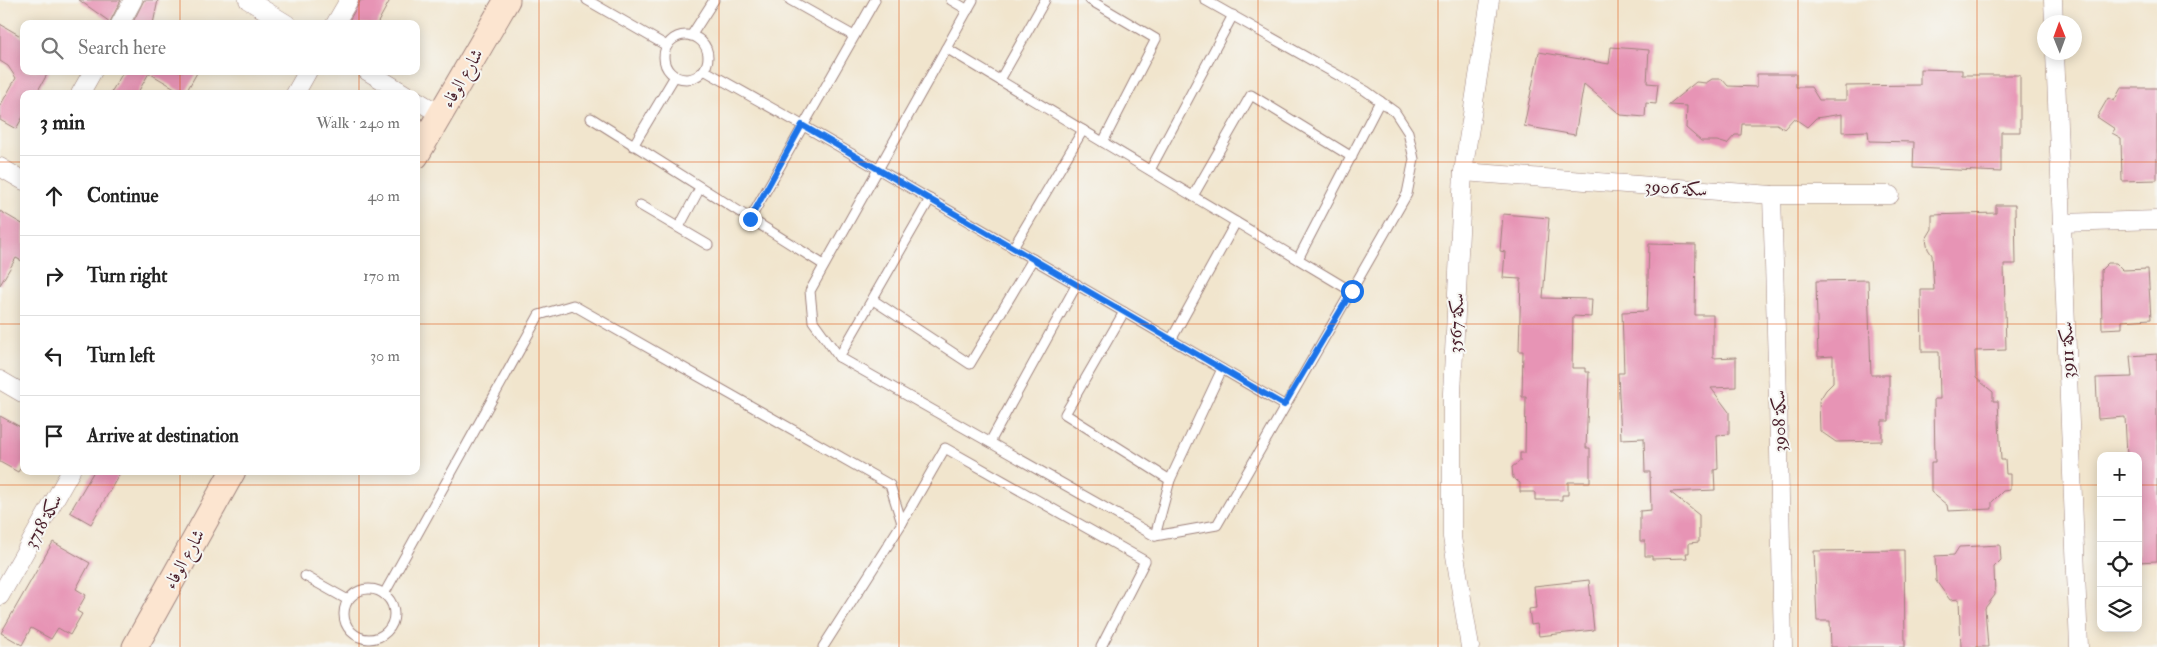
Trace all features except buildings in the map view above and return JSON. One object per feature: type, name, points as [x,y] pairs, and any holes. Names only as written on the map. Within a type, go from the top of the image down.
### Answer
[{"type":"street","points":[[122,20],[133,0]]},
{"type":"street","points":[[248,0],[280,20]]},
{"type":"street","points":[[337,20],[349,0]]},
{"type":"street","name":"شارع الوفاء","points":[[420,149],[507,0]]},
{"type":"street","name":"سكة 3567","points":[[1470,647],[1452,537],[1452,393],[1463,172],[1490,0]]},
{"type":"street","points":[[2053,0],[2054,15]]},
{"type":"street","name":"سكة 3911","points":[[2055,60],[2079,647]]},
{"type":"street","points":[[82,90],[91,75]]},
{"type":"street","points":[[297,90],[306,75]]},
{"type":"street","points":[[374,75],[398,90]]},
{"type":"street","points":[[420,102],[440,114]]},
{"type":"street","points":[[0,167],[20,178]]},
{"type":"street","name":"سكة 3906","points":[[1463,172],[1772,195],[1890,195]]},
{"type":"street","name":"سكة 3908","points":[[1772,195],[1783,647]]},
{"type":"street","points":[[2062,223],[2157,220]]},
{"type":"street","points":[[0,380],[20,392]]},
{"type":"street","name":"سكة 3718","points":[[2,587],[69,475]]},
{"type":"street","name":"شارع الوفاء","points":[[135,647],[231,475]]},
{"type":"lane","points":[[587,0],[667,46]]},
{"type":"lane","points":[[691,36],[714,0]]},
{"type":"lane","points":[[790,0],[854,36]]},
{"type":"lane","points":[[750,219],[875,0]]},
{"type":"lane","points":[[951,0],[968,10]]},
{"type":"lane","points":[[973,0],[810,290],[813,321],[839,357],[1155,536],[1217,525],[1284,405],[1407,194],[1414,159],[1408,132],[1396,112],[1366,91],[1206,0]]},
{"type":"lane","points":[[1000,80],[1045,0]]},
{"type":"lane","points":[[1090,0],[1156,39],[1103,142]]},
{"type":"lane","points":[[1150,170],[1233,16]]},
{"type":"lane","points":[[682,36],[691,36],[699,39],[705,45],[708,62],[704,70],[695,77],[685,79],[675,76],[667,68],[664,57],[667,46],[673,40],[682,36]]},
{"type":"lane","points":[[946,48],[1352,291]]},
{"type":"lane","points":[[704,70],[877,168],[1284,405]]},
{"type":"lane","points":[[633,146],[675,76]]},
{"type":"lane","points":[[1193,196],[1251,95],[1352,156]]},
{"type":"lane","points":[[1298,259],[1380,101]]},
{"type":"lane","points":[[591,118],[824,265]]},
{"type":"lane","points":[[1013,248],[1084,130]]},
{"type":"lane","points":[[679,227],[700,188]]},
{"type":"lane","points":[[839,357],[930,199]]},
{"type":"lane","points":[[640,205],[708,245]]},
{"type":"lane","points":[[1171,340],[1236,222]]},
{"type":"lane","points":[[873,300],[970,364],[1033,259]]},
{"type":"lane","points":[[990,442],[1077,284]]},
{"type":"lane","points":[[384,594],[539,315],[573,305],[890,485],[902,523]]},
{"type":"lane","points":[[1124,312],[1065,414],[1170,480]]},
{"type":"lane","points":[[1155,536],[1170,480],[1222,369]]},
{"type":"lane","points":[[823,647],[902,523],[945,448],[1145,561],[1101,647]]},
{"type":"lane","points":[[305,576],[348,600]]},
{"type":"lane","points":[[360,590],[376,590],[384,594],[392,606],[393,621],[384,633],[362,642],[349,630],[345,623],[344,615],[348,600],[360,590]]},
{"type":"route","points":[[750,219],[802,125],[1284,405],[1352,291]]}]
